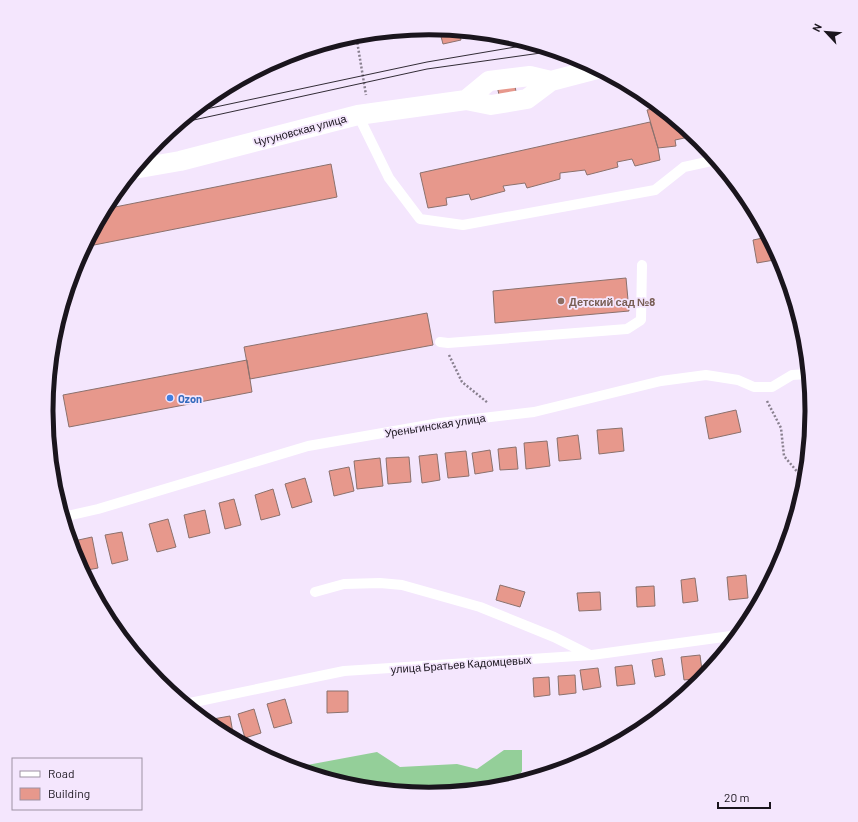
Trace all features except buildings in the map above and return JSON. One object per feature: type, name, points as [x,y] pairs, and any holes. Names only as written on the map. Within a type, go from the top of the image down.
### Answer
[{"type":"street","name":"Чугуновская улица","points":[[142,168],[180,161],[364,114],[466,100],[489,81],[530,76],[552,81],[589,71]]},
{"type":"lane","points":[[364,114],[389,178],[420,219],[463,225],[655,190],[684,166],[710,161]]},
{"type":"lane","points":[[444,343],[627,329],[641,320],[642,265]]},
{"type":"lane","name":"Уреньгинская улица","points":[[68,516],[98,509],[308,446],[440,423],[534,412],[661,381],[706,376],[738,380],[754,387],[772,387],[792,374],[803,374]]},
{"type":"lane","points":[[315,592],[344,584],[380,583],[402,585],[480,607],[554,637],[592,655]]},
{"type":"lane","name":"улица Братьев Кадомцевых","points":[[192,703],[344,671],[592,655],[730,636]]},
{"type":"path","points":[[357,42],[364,114]]},
{"type":"path","points":[[444,343],[462,382],[481,399],[493,406]]},
{"type":"path","points":[[754,387],[768,402],[781,428],[784,456],[799,475]]},
{"type":"green space","points":[[504,750],[522,750],[522,771],[519,776],[478,784],[454,786],[429,787],[380,784],[356,780],[304,766],[377,752],[400,767],[457,764],[477,769]]},
{"type":"tram line","points":[[205,109],[427,62],[519,46]]},
{"type":"tram line","points":[[190,121],[427,69],[542,53]]},
{"type":"place","name":"Детский сад №8","points":[[561,301]]},
{"type":"place","name":"Ozon","points":[[170,398]]}]
